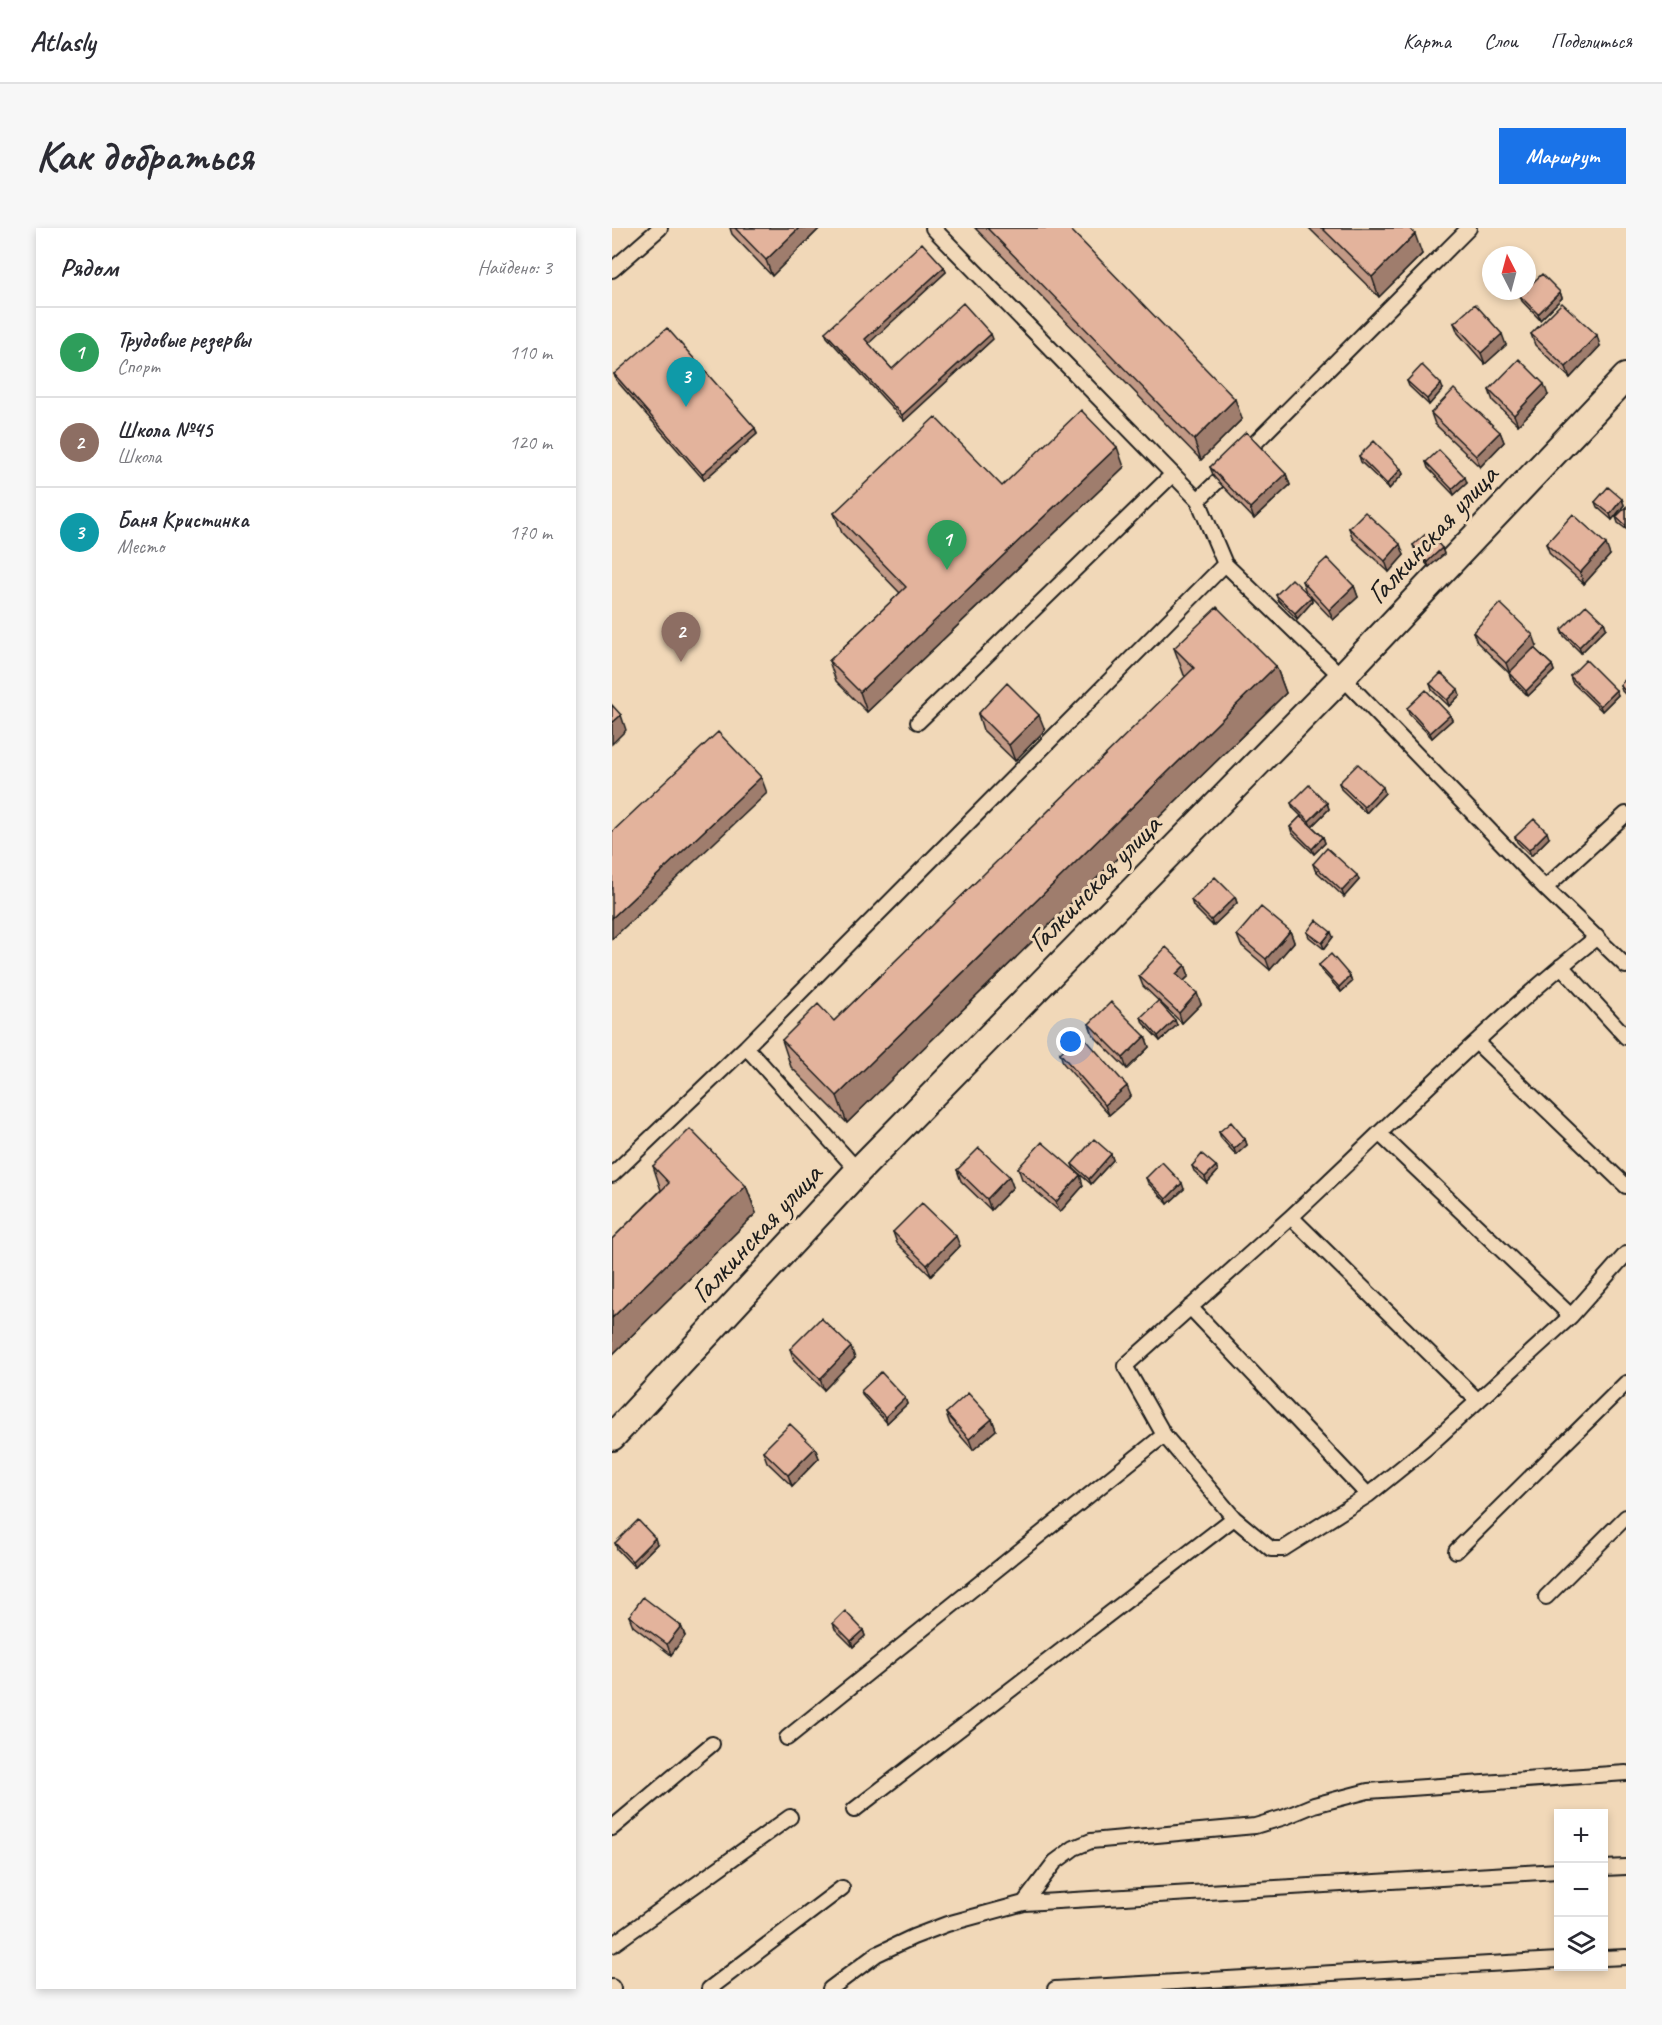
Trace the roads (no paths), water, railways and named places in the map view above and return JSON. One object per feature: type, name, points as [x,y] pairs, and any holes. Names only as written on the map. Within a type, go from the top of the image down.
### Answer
[{"type":"street","name":"Галкинская улица","points":[[612,1437],[858,1171],[1342,677],[1626,377]]},
{"type":"lane","points":[[612,270],[660,228]]},
{"type":"lane","points":[[933,228],[1198,500],[1225,564],[1342,677],[1545,888],[1626,966]]},
{"type":"lane","points":[[1198,500],[1470,228]]},
{"type":"lane","points":[[918,722],[1173,474]]},
{"type":"lane","points":[[612,1175],[746,1047],[1225,564]]},
{"type":"lane","points":[[1545,888],[1626,814]]},
{"type":"lane","points":[[1597,937],[1561,966],[1378,1133],[1291,1217],[1125,1366],[1164,1435],[1234,1518],[1271,1549],[1283,1550],[1368,1495],[1425,1449],[1571,1316],[1626,1254]]},
{"type":"lane","points":[[1561,966],[1626,1036]]},
{"type":"lane","points":[[1477,1043],[1626,1186]]},
{"type":"lane","points":[[746,1047],[858,1171]]},
{"type":"lane","points":[[1378,1133],[1571,1316]]},
{"type":"lane","points":[[1291,1217],[1478,1401]]},
{"type":"lane","points":[[1190,1307],[1368,1495]]},
{"type":"lane","points":[[1456,1551],[1626,1383]]},
{"type":"lane","points":[[788,1738],[1164,1435]]},
{"type":"lane","points":[[1546,1597],[1626,1517]]},
{"type":"lane","points":[[854,1810],[1234,1518]]},
{"type":"lane","points":[[612,1828],[712,1744]]},
{"type":"lane","points":[[1024,1903],[1055,1862],[1074,1848],[1091,1841],[1254,1826],[1314,1805],[1368,1791],[1626,1773]]},
{"type":"lane","points":[[612,1945],[790,1817]]},
{"type":"lane","points":[[1608,1868],[1626,1867]]},
{"type":"lane","points":[[831,1989],[878,1954],[913,1937],[947,1924],[1024,1903],[1554,1871]]},
{"type":"lane","points":[[709,1989],[842,1888]]},
{"type":"lane","points":[[1608,1958],[1626,1957]]},
{"type":"lane","points":[[1055,1989],[1554,1960]]},
{"type":"place","name":"Баня Кристинка","points":[[686,407]]},
{"type":"place","name":"Трудовые резервы","points":[[947,570]]},
{"type":"place","name":"Школа №45","points":[[681,662]]}]
